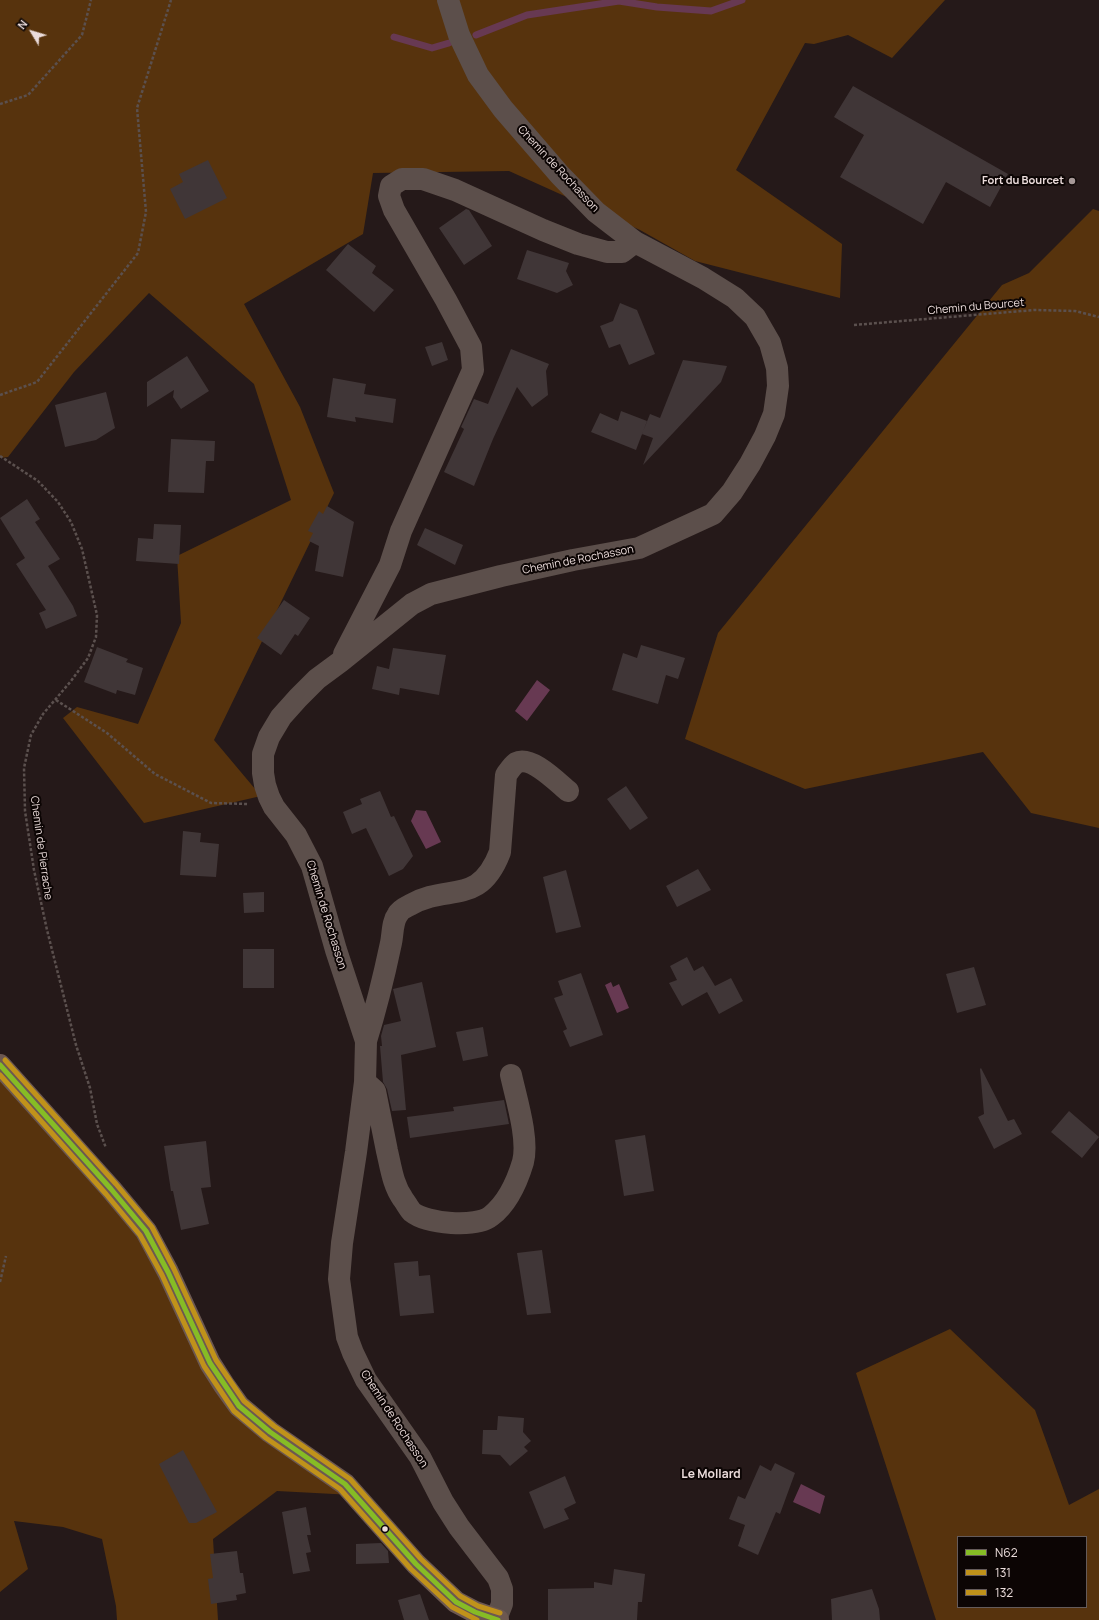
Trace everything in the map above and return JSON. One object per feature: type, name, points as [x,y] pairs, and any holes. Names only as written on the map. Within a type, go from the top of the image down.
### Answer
[{"type":"main road","points":[[0,1065],[111,1189],[146,1232],[168,1272],[210,1363],[239,1406],[270,1432],[345,1484],[416,1564],[456,1602],[475,1612],[497,1619]]},
{"type":"street","name":"Chemin de Rochasson","points":[[366,1041],[336,950],[312,866],[296,836],[274,807],[265,785],[263,773],[263,754],[269,736],[281,717],[317,679],[412,604],[431,594],[501,576],[573,560],[639,548],[713,514],[732,492],[750,464],[765,436],[774,414],[777,380],[776,368],[770,343],[755,317],[735,298],[703,278],[635,242],[596,212],[560,175],[503,109],[478,75],[459,36],[448,0]]},
{"type":"street","points":[[340,662],[375,597],[390,565],[401,531],[473,370],[471,347],[446,300],[394,210],[389,196],[391,186],[402,179],[423,179],[455,190],[557,236],[578,244],[607,252],[622,252],[635,242]]},
{"type":"street","name":"Chemin de Rochasson","points":[[497,1619],[502,1604],[502,1589],[498,1578],[443,1502],[420,1457],[366,1380],[352,1353],[347,1337],[339,1279],[342,1243],[365,1082],[366,1041],[375,1012],[394,923],[398,913],[414,902],[470,889],[478,884],[487,875],[495,864],[500,852],[506,775],[517,762],[525,762],[536,766],[568,791]]},
{"type":"street","points":[[365,1082],[375,1091],[395,1185],[403,1199],[413,1212],[434,1221],[452,1224],[471,1222],[489,1217],[503,1206],[512,1190],[524,1160],[522,1126],[511,1075]]},
{"type":"path","points":[[0,104],[28,95],[82,35],[91,0]]},
{"type":"path","points":[[0,395],[37,382],[138,253],[146,212],[137,108],[172,0]]},
{"type":"path","name":"Chemin du Bourcet","points":[[854,325],[1034,310],[1075,311],[1099,317]]},
{"type":"path","name":"Chemin de Pierrache","points":[[0,456],[38,482],[58,502],[71,522],[82,549],[97,615],[96,637],[88,658],[71,682],[43,714],[31,735],[24,768],[25,811],[34,870],[47,930],[76,1045],[90,1088],[98,1124],[108,1155]]},
{"type":"path","points":[[56,700],[107,733],[155,774],[211,803],[255,805],[269,797]]},
{"type":"path","points":[[0,1282],[6,1256]]},
{"type":"shaded area","points":[[0,0],[945,0],[892,58],[848,35],[814,44],[805,43],[736,170],[842,244],[840,298],[695,261],[640,230],[509,171],[373,173],[363,234],[244,304],[300,407],[334,493],[214,740],[261,796],[144,823],[63,718],[77,707],[138,724],[181,623],[177,556],[291,500],[254,384],[149,293],[74,372],[8,457],[0,458]]},
{"type":"shaded area","points":[[1093,209],[1099,211],[1099,828],[1031,813],[983,752],[805,789],[685,739],[718,633],[1002,285],[1029,273]]},
{"type":"shaded area","points":[[537,680],[550,690],[527,721],[515,711]]},
{"type":"shaded area","points":[[416,810],[426,811],[441,842],[426,849],[411,821]]},
{"type":"shaded area","points":[[611,982],[613,987],[619,984],[629,1008],[617,1013],[605,985]]},
{"type":"shaded area","points":[[0,1076],[116,1202],[162,1278],[221,1383],[353,1495],[277,1491],[213,1539],[218,1620],[117,1620],[116,1606],[102,1539],[63,1527],[14,1521],[28,1569],[0,1592]]},
{"type":"shaded area","points":[[950,1329],[1035,1410],[1069,1505],[1099,1489],[1099,1620],[936,1620],[856,1373]]},
{"type":"shaded area","points":[[801,1484],[825,1496],[820,1514],[793,1502]]},
{"type":"building","points":[[853,86],[1008,174],[990,207],[946,182],[923,224],[840,177],[864,135],[834,117]]},
{"type":"building","points":[[208,160],[227,198],[185,219],[170,189],[183,182],[179,174]]},
{"type":"building","points":[[466,209],[469,210],[492,246],[464,265],[439,228]]},
{"type":"building","points":[[348,244],[376,266],[372,273],[394,290],[374,312],[326,270]]},
{"type":"building","points":[[527,250],[569,263],[566,271],[573,285],[557,293],[517,279]]},
{"type":"building","points":[[620,303],[637,310],[655,354],[629,365],[620,344],[609,348],[600,326],[613,321]]},
{"type":"building","points":[[442,342],[448,360],[432,366],[425,347]]},
{"type":"building","points":[[511,349],[549,364],[546,371],[548,395],[532,407],[517,387],[493,439],[474,486],[444,472],[464,429],[461,427],[474,399],[488,404]]},
{"type":"building","points":[[187,356],[209,391],[181,409],[173,397],[174,390],[147,407],[147,382]]},
{"type":"building","points":[[683,360],[727,366],[721,382],[643,465],[653,438],[642,434],[650,414],[660,418]]},
{"type":"building","points":[[333,378],[366,384],[364,394],[396,399],[393,423],[355,417],[356,422],[327,417]]},
{"type":"building","points":[[106,392],[115,428],[96,440],[65,447],[55,405]]},
{"type":"building","points":[[621,411],[647,421],[636,450],[591,432],[600,413],[618,421]]},
{"type":"building","points":[[171,439],[215,441],[214,461],[206,461],[204,493],[168,492]]},
{"type":"building","points":[[27,499],[40,519],[35,522],[60,559],[48,566],[73,606],[77,616],[46,629],[39,613],[46,610],[16,564],[25,558],[0,518]]},
{"type":"building","points":[[327,506],[354,522],[343,577],[315,571],[319,546],[309,541],[313,533],[308,531],[319,511],[323,514]]},
{"type":"building","points":[[154,524],[181,525],[179,564],[136,561],[138,538],[153,539]]},
{"type":"building","points":[[425,528],[463,545],[455,565],[417,545]]},
{"type":"building","points":[[284,600],[310,618],[298,636],[295,634],[281,655],[257,638]]},
{"type":"building","points":[[641,645],[685,658],[678,679],[666,675],[658,704],[612,690],[623,653],[637,658]]},
{"type":"building","points":[[97,647],[128,659],[126,662],[143,668],[135,695],[117,690],[116,694],[84,682]]},
{"type":"building","points":[[393,648],[446,655],[439,695],[400,688],[399,695],[372,689],[377,666],[389,669]]},
{"type":"building","points":[[626,786],[648,818],[630,830],[607,799]]},
{"type":"building","points":[[380,791],[391,817],[394,816],[413,856],[403,869],[389,876],[366,828],[352,834],[343,812],[362,804],[360,799]]},
{"type":"building","points":[[183,831],[201,833],[200,842],[219,844],[216,877],[180,875]]},
{"type":"building","points":[[698,869],[711,890],[677,907],[666,886]]},
{"type":"building","points":[[566,870],[581,927],[556,933],[543,877]]},
{"type":"building","points":[[264,892],[264,912],[244,913],[243,893]]},
{"type":"building","points":[[243,949],[274,949],[274,988],[243,988]]},
{"type":"building","points":[[687,957],[694,971],[703,966],[715,986],[731,978],[743,1001],[719,1014],[707,992],[682,1006],[669,983],[677,980],[670,966]]},
{"type":"building","points":[[974,967],[986,1005],[957,1013],[946,974]]},
{"type":"building","points":[[581,973],[603,1035],[570,1047],[563,1031],[567,1029],[554,998],[563,995],[558,981]]},
{"type":"building","points":[[422,982],[436,1047],[401,1055],[406,1110],[392,1111],[387,1089],[383,1082],[380,1046],[382,1046],[381,1036],[384,1025],[401,1021],[393,989]]},
{"type":"building","points":[[483,1027],[488,1056],[463,1061],[456,1032]]},
{"type":"building","points":[[981,1068],[1008,1121],[1014,1119],[1022,1134],[994,1149],[978,1117],[984,1114]]},
{"type":"building","points":[[504,1100],[509,1124],[410,1138],[407,1117],[454,1111],[453,1107]]},
{"type":"building","points":[[1069,1111],[1099,1137],[1082,1158],[1051,1132]]},
{"type":"building","points":[[645,1135],[654,1191],[624,1196],[615,1140]]},
{"type":"building","points":[[206,1141],[211,1187],[201,1188],[209,1224],[181,1230],[173,1191],[171,1191],[164,1146]]},
{"type":"building","points":[[542,1250],[551,1313],[527,1315],[517,1253]]},
{"type":"building","points":[[418,1261],[419,1276],[430,1275],[434,1313],[400,1316],[394,1263]]},
{"type":"building","points":[[498,1416],[524,1418],[523,1432],[531,1441],[524,1447],[528,1451],[510,1466],[500,1455],[482,1454],[483,1430],[497,1430]]},
{"type":"building","points":[[183,1450],[217,1512],[196,1523],[189,1523],[159,1464]]},
{"type":"building","points":[[775,1463],[795,1473],[780,1514],[776,1512],[758,1555],[738,1546],[745,1525],[729,1519],[738,1496],[745,1499],[760,1465],[771,1471]]},
{"type":"building","points":[[565,1476],[576,1503],[564,1509],[569,1519],[544,1529],[529,1492]]},
{"type":"building","points":[[306,1507],[311,1535],[307,1535],[311,1552],[306,1553],[310,1571],[293,1574],[282,1512]]},
{"type":"building","points":[[381,1543],[388,1551],[389,1563],[356,1564],[356,1544]]},
{"type":"building","points":[[237,1551],[240,1573],[243,1573],[246,1593],[236,1595],[237,1600],[211,1604],[208,1579],[213,1578],[210,1554]]},
{"type":"building","points":[[614,1569],[645,1574],[642,1602],[638,1602],[637,1620],[548,1620],[548,1589],[594,1588],[594,1582],[612,1585]]},
{"type":"building","points":[[872,1589],[879,1609],[880,1620],[832,1620],[831,1599]]},
{"type":"building","points":[[420,1594],[429,1620],[404,1620],[398,1600]]},
{"type":"waterway","points":[[476,35],[527,15],[619,1],[657,7],[711,11],[742,0]]},
{"type":"waterway","points":[[394,37],[432,48],[449,43]]},
{"type":"transit line","name":"132","points":[[5,1060],[116,1184],[152,1227],[174,1269],[216,1360],[244,1401],[274,1426],[350,1479],[421,1559],[460,1596],[478,1606],[500,1613]]},
{"type":"transit line","name":"N62","points":[[0,1065],[111,1189],[146,1231],[168,1272],[210,1363],[239,1406],[270,1432],[345,1484],[416,1564],[456,1602],[475,1612],[498,1620]]},
{"type":"transit line","name":"131","points":[[0,1075],[106,1194],[140,1235],[162,1275],[204,1366],[234,1411],[266,1438],[340,1489],[411,1569],[452,1607],[477,1620]]},
{"type":"place","name":"Fort du Bourcet","points":[[1072,181]]},
{"type":"district","name":"Le Mollard","points":[[711,1475]]}]
